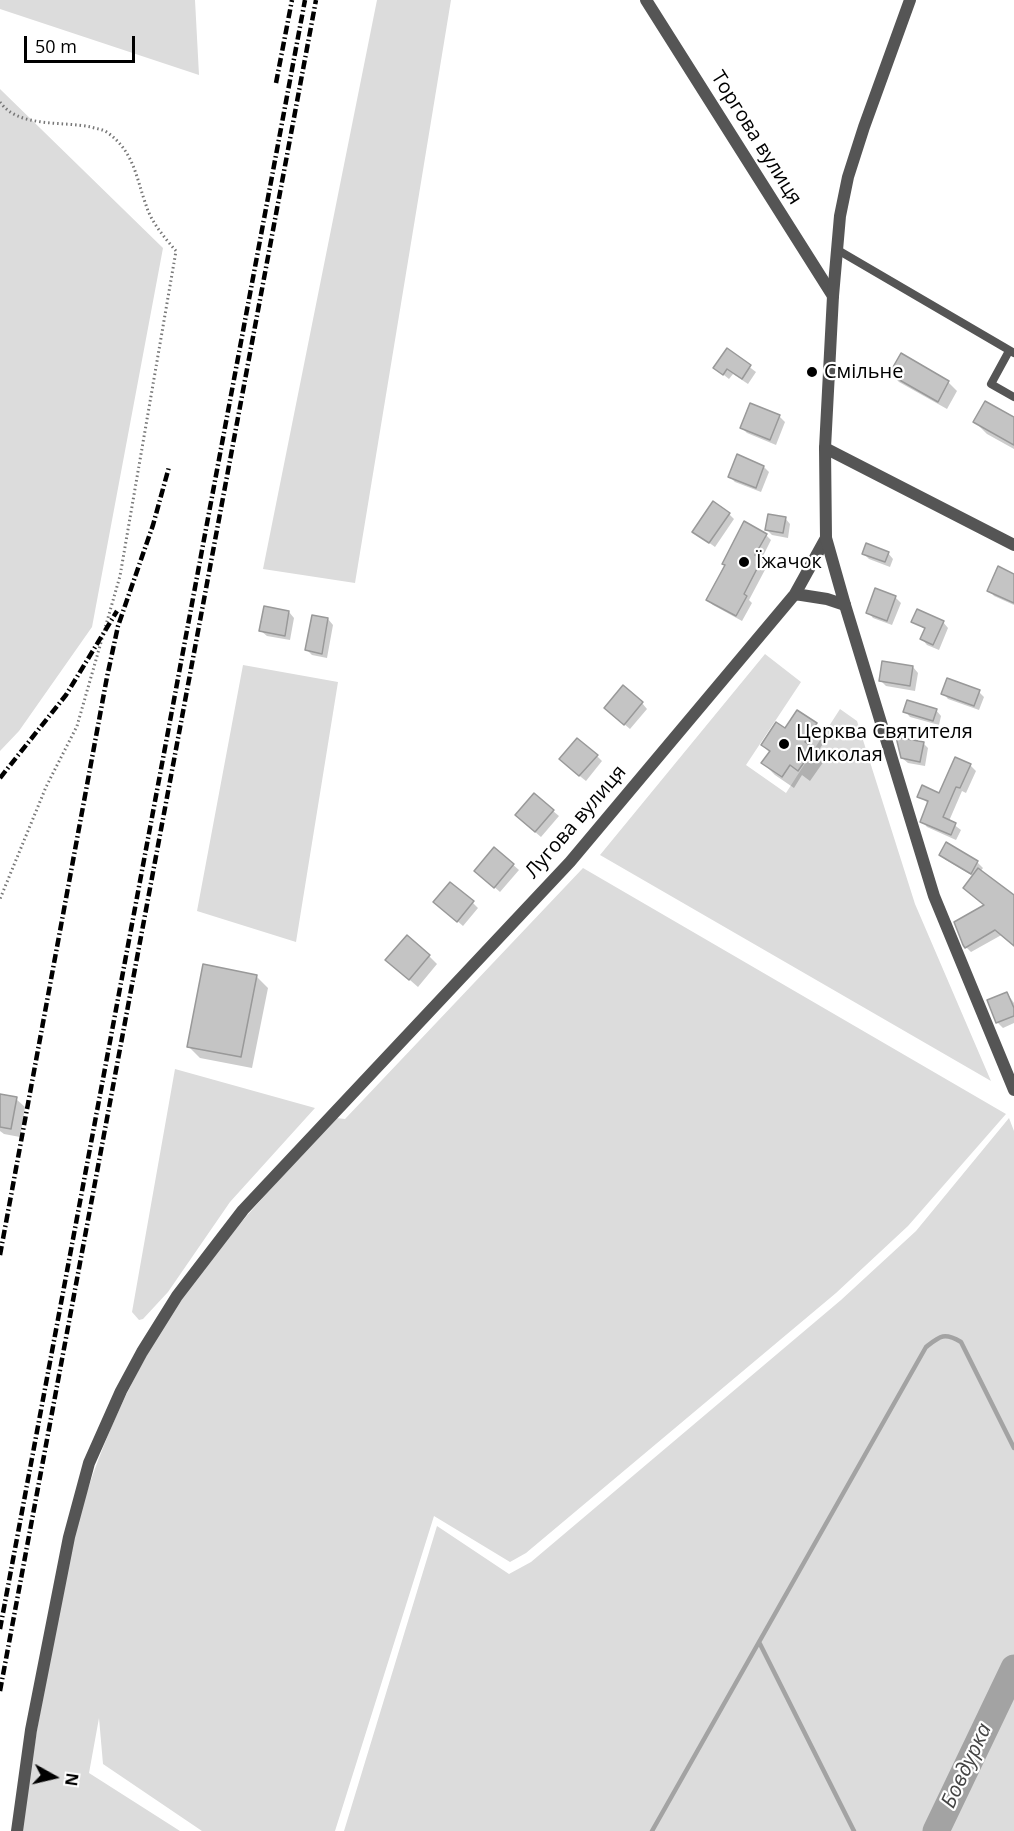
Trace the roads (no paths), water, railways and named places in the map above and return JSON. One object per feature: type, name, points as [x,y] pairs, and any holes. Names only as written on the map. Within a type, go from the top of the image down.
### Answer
[{"type":"street","name":"Торгова вулиця","points":[[646,0],[832,296]]},
{"type":"street","points":[[910,0],[864,127],[848,177],[840,216],[832,296],[825,448],[826,538],[934,896],[1014,1090]]},
{"type":"street","points":[[825,448],[1014,545]]},
{"type":"street","name":"Лугова вулиця","points":[[17,1831],[31,1730],[69,1537],[89,1463],[142,1352],[177,1296],[243,1210],[570,862],[795,594],[826,538]]},
{"type":"street","points":[[795,594],[827,599],[845,605]]},
{"type":"lane","points":[[836,249],[1012,352],[991,384],[1014,397]]},
{"type":"waterway","points":[[652,1831],[926,1347],[946,1336],[961,1342],[1014,1448]]},
{"type":"waterway","points":[[759,1642],[854,1831]]},
{"type":"waterway","name":"Бовдурка","points":[[936,1831],[1014,1668]]},
{"type":"railway","points":[[276,83],[292,0]]},
{"type":"railway","points":[[0,1629],[305,0]]},
{"type":"railway","points":[[0,1691],[316,0]]},
{"type":"railway","points":[[0,1255],[107,677],[118,626],[153,525],[169,467]]},
{"type":"railway","points":[[0,778],[66,695],[117,611]]},
{"type":"place","name":"Смільне","points":[[812,372]]},
{"type":"place","name":"Їжачок","points":[[744,562]]},
{"type":"place","name":"Церква Святителя Миколая","points":[[784,744]]}]
